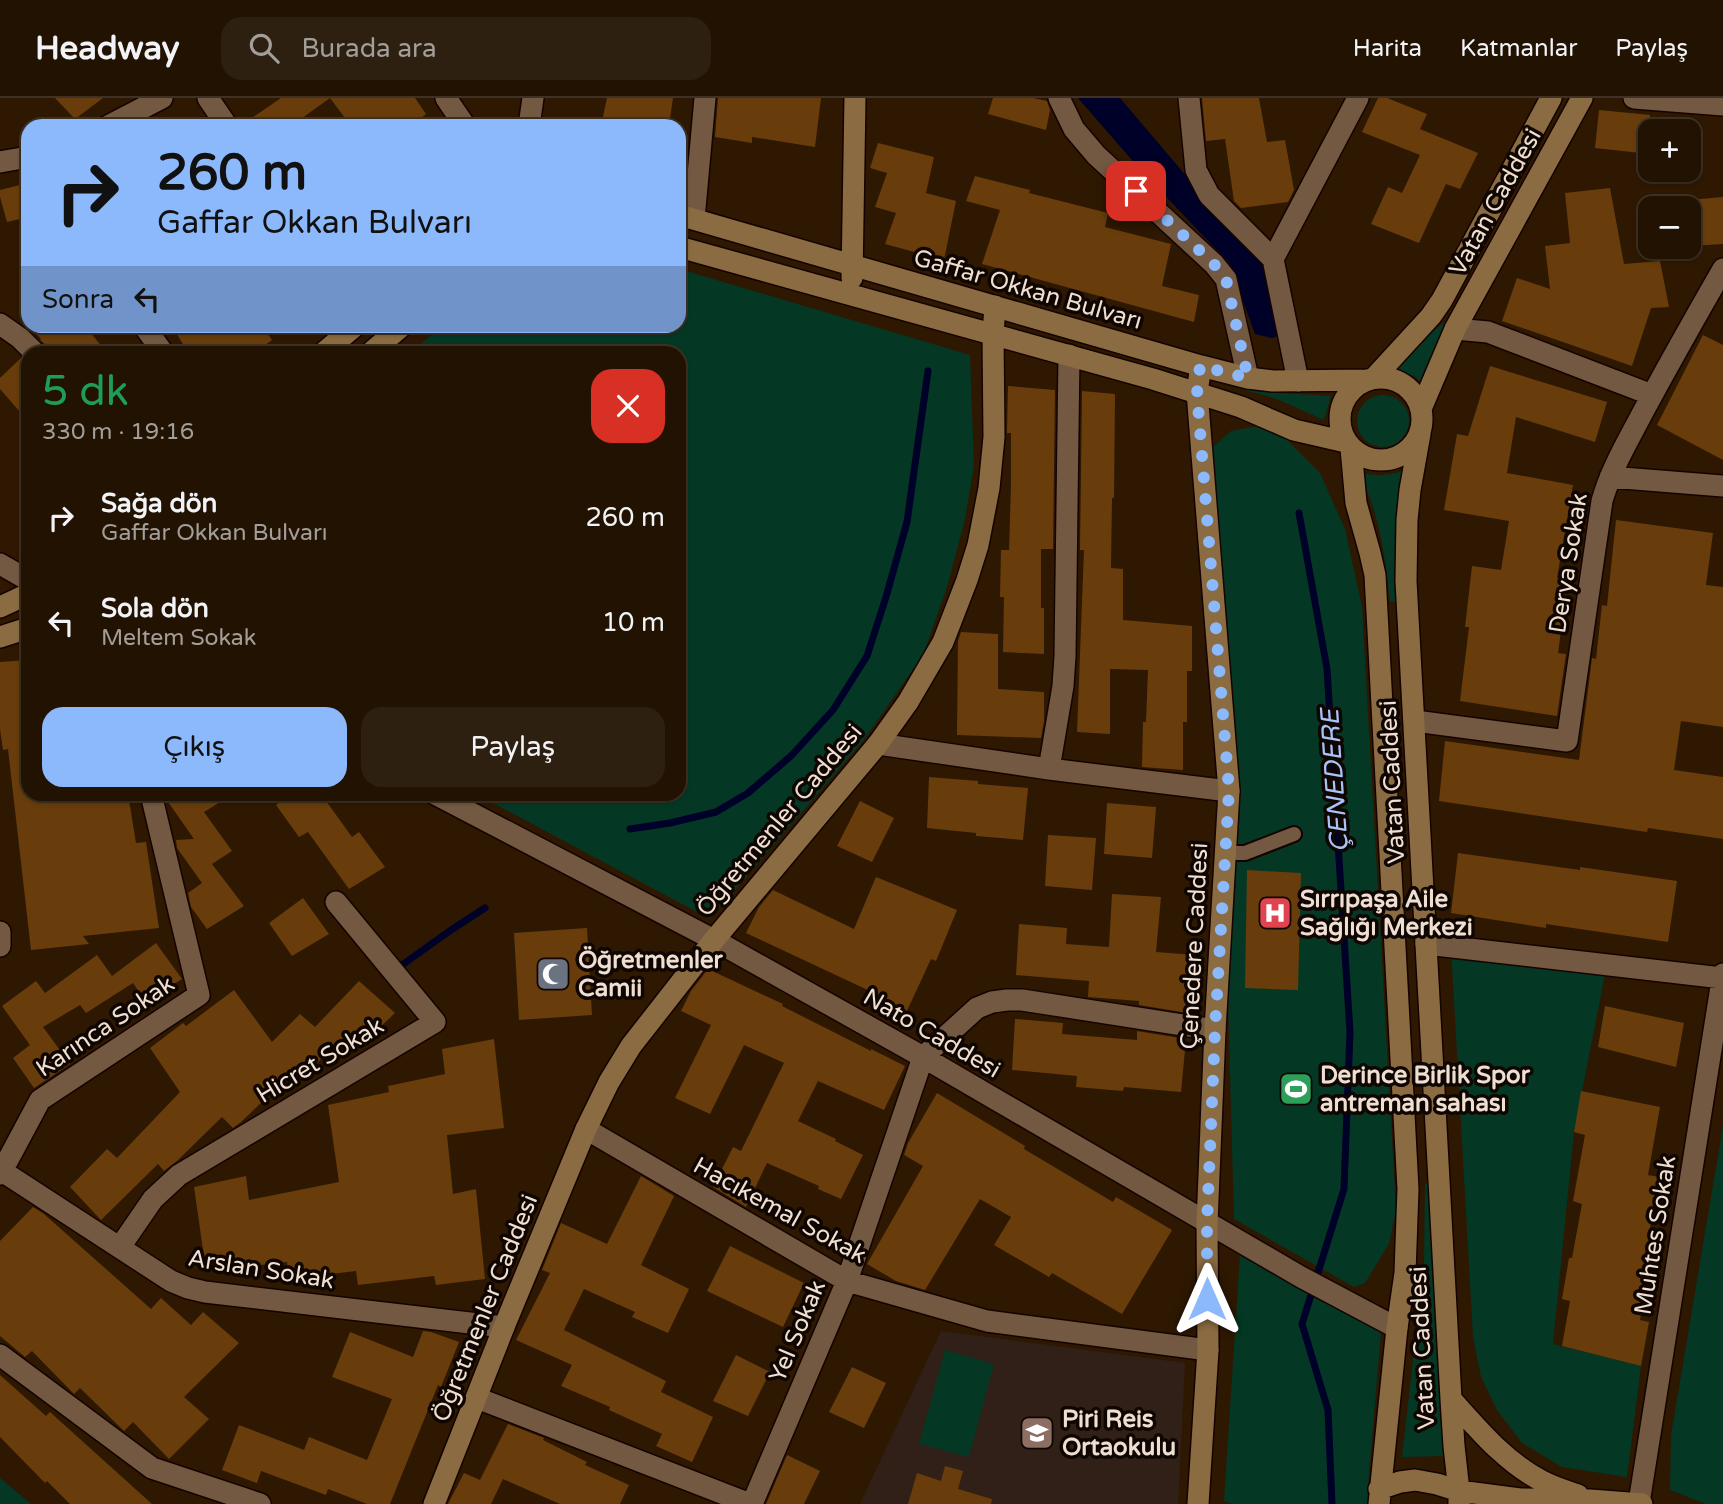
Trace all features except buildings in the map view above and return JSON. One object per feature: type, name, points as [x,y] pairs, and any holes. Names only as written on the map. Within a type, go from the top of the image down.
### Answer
[{"type":"main road","points":[[851,294],[855,98]]},
{"type":"main road","name":"Vatan Caddesi","points":[[1379,1496],[1405,1273],[1408,1189],[1375,575],[1356,503],[1348,445],[1341,431],[1339,418],[1347,395],[1356,386],[1370,379],[1431,316],[1442,300],[1550,98]]},
{"type":"main road","name":"Vatan Caddesi","points":[[1459,1498],[1451,1399],[1406,581],[1410,490],[1423,422],[1421,409],[1455,329],[1582,98]]},
{"type":"main road","name":"Gaffar Okkan Bulvarı","points":[[687,217],[1248,378],[1273,381],[1370,379]]},
{"type":"main road","points":[[686,249],[1197,393],[1241,407],[1294,430],[1348,445],[1362,456],[1375,460],[1389,460],[1402,455],[1420,435]]},
{"type":"main road","name":"Öğretmenler Caddesi","points":[[434,1504],[586,1129],[609,1082],[631,1046],[714,940],[878,744],[914,692],[943,642],[968,580],[989,488],[994,437],[995,306]]},
{"type":"main road","points":[[331,346],[347,333]]},
{"type":"main road","points":[[378,346],[394,333]]},
{"type":"main road","name":"Çenedere Caddesi","points":[[1198,1504],[1208,1350],[1207,1223],[1215,1030],[1229,790],[1197,393],[1200,366]]},
{"type":"main road","points":[[1370,379],[1386,378],[1398,381],[1417,397],[1421,409]]},
{"type":"main road","points":[[0,607],[21,597]]},
{"type":"main road","points":[[0,637],[21,630]]},
{"type":"main road","points":[[1451,1399],[1511,1461],[1542,1481],[1590,1500]]},
{"type":"main road","points":[[1379,1496],[1399,1482],[1415,1480],[1437,1484],[1459,1498],[1590,1500],[1640,1504]]},
{"type":"street","points":[[122,119],[162,98]]},
{"type":"street","points":[[208,98],[222,119]]},
{"type":"street","points":[[446,98],[460,119]]},
{"type":"street","points":[[530,119],[533,98]]},
{"type":"street","points":[[687,217],[705,98]]},
{"type":"street","points":[[1059,98],[1074,129],[1096,155],[1204,255],[1226,279],[1248,378]]},
{"type":"street","points":[[1189,98],[1196,170],[1201,181],[1209,195],[1273,259],[1298,381]]},
{"type":"street","points":[[1273,259],[1358,98]]},
{"type":"street","points":[[1634,98],[1723,106]]},
{"type":"street","points":[[0,162],[21,158]]},
{"type":"street","name":"Derya Sokak","points":[[1415,721],[1567,741],[1602,501],[1610,477],[1652,395],[1723,269]]},
{"type":"street","points":[[0,324],[28,346]]},
{"type":"street","points":[[1455,329],[1489,332],[1652,395]]},
{"type":"street","points":[[1049,769],[1063,686],[1065,656],[1069,355]]},
{"type":"street","points":[[1610,477],[1723,486]]},
{"type":"street","points":[[0,564],[21,576]]},
{"type":"street","points":[[878,744],[1049,769],[1229,790]]},
{"type":"street","name":"Karınca Sokak","points":[[1,1172],[40,1100],[199,995],[153,801]]},
{"type":"street","name":"Nato Caddesi","points":[[448,801],[714,940],[923,1057],[1301,1277],[1397,1328]]},
{"type":"street","name":"Hicret Sokak","points":[[120,1247],[153,1199],[179,1175],[435,1022],[336,902]]},
{"type":"street","points":[[0,932],[0,946]]},
{"type":"street","points":[[1426,944],[1723,976]]},
{"type":"street","name":"Muhtes Sokak","points":[[1640,1504],[1723,976]]},
{"type":"street","points":[[923,1057],[978,1008],[1007,1000],[1022,1000],[1215,1030]]},
{"type":"street","name":"Yel Sokak","points":[[751,1504],[847,1281],[923,1057]]},
{"type":"street","name":"Hacıkemal Sokak","points":[[586,1129],[847,1281],[1039,1336],[1208,1350]]},
{"type":"street","name":"Arslan Sokak","points":[[1,1172],[171,1282],[188,1289],[504,1327]]},
{"type":"street","points":[[0,1355],[152,1468],[260,1504]]},
{"type":"street","points":[[477,1398],[751,1504]]},
{"type":"lane","points":[[1226,853],[1245,853],[1294,834]]},
{"type":"shaded area","name":"Piri Reis Ortaokulu","points":[[941,1331],[1185,1363],[1178,1504],[860,1504]]},
{"type":"green space","points":[[686,271],[970,355],[974,466],[965,519],[947,587],[923,655],[863,741],[710,919],[489,801],[686,801],[686,346],[418,346],[434,333],[686,333]]},
{"type":"green space","points":[[1459,310],[1425,387],[1416,377],[1389,367]]},
{"type":"green space","points":[[1232,381],[1278,393],[1331,396],[1324,420],[1277,399],[1230,386]]},
{"type":"green space","points":[[1383,395],[1393,397],[1401,403],[1407,411],[1407,431],[1401,439],[1393,445],[1383,447],[1373,445],[1365,439],[1359,431],[1357,421],[1359,411],[1365,403],[1373,397]]},
{"type":"green space","points":[[1259,426],[1285,438],[1320,473],[1345,529],[1362,607],[1396,1210],[1389,1244],[1365,1283],[1354,1287],[1234,1219],[1213,447],[1231,431]]},
{"type":"green space","points":[[1403,471],[1403,602],[1397,603],[1390,601],[1377,519],[1358,472],[1380,475]]},
{"type":"green space","points":[[1451,947],[1607,964],[1574,1132],[1553,1344],[1641,1366],[1627,1477],[1562,1467],[1522,1443],[1497,1410],[1481,1377],[1473,1337]]},
{"type":"green space","points":[[1723,1126],[1723,1504],[1706,1504],[1670,1490],[1671,1435]]},
{"type":"green space","points":[[1425,1183],[1435,1183],[1445,1456],[1402,1457],[1424,1263]]},
{"type":"green space","points":[[1240,1255],[1381,1332],[1368,1485],[1369,1504],[1233,1504],[1224,1501]]},
{"type":"green space","points":[[945,1350],[994,1364],[969,1457],[919,1444]]},
{"type":"green space","points":[[0,1478],[31,1504],[0,1504]]},
{"type":"water","points":[[1078,98],[1120,98],[1204,197],[1269,260],[1281,335],[1272,338],[1255,334],[1229,263],[1138,167]]},
{"type":"waterway","points":[[630,829],[716,812],[748,793],[791,756],[833,710],[867,656],[886,597],[907,522],[928,371]]},
{"type":"waterway","name":"ÇENEDERE","points":[[1299,513],[1327,669],[1350,1032],[1344,1189],[1302,1324],[1328,1410],[1332,1504]]},
{"type":"waterway","points":[[402,965],[485,908]]},
{"type":"place","name":"Sırrıpaşa Aile Sağlığı Merkezi","points":[[1275,913]]},
{"type":"place","name":"Öğretmenler Camii","points":[[553,974]]},
{"type":"place","name":"Derince Birlik Spor antreman sahası","points":[[1296,1089]]},
{"type":"place","name":"Piri Reis Ortaokulu","points":[[1037,1433]]},
{"type":"route","points":[[1136,191],[1214,264],[1226,279],[1248,378],[1200,366],[1197,393],[1229,790],[1215,1030],[1207,1223],[1207,1299]]}]
